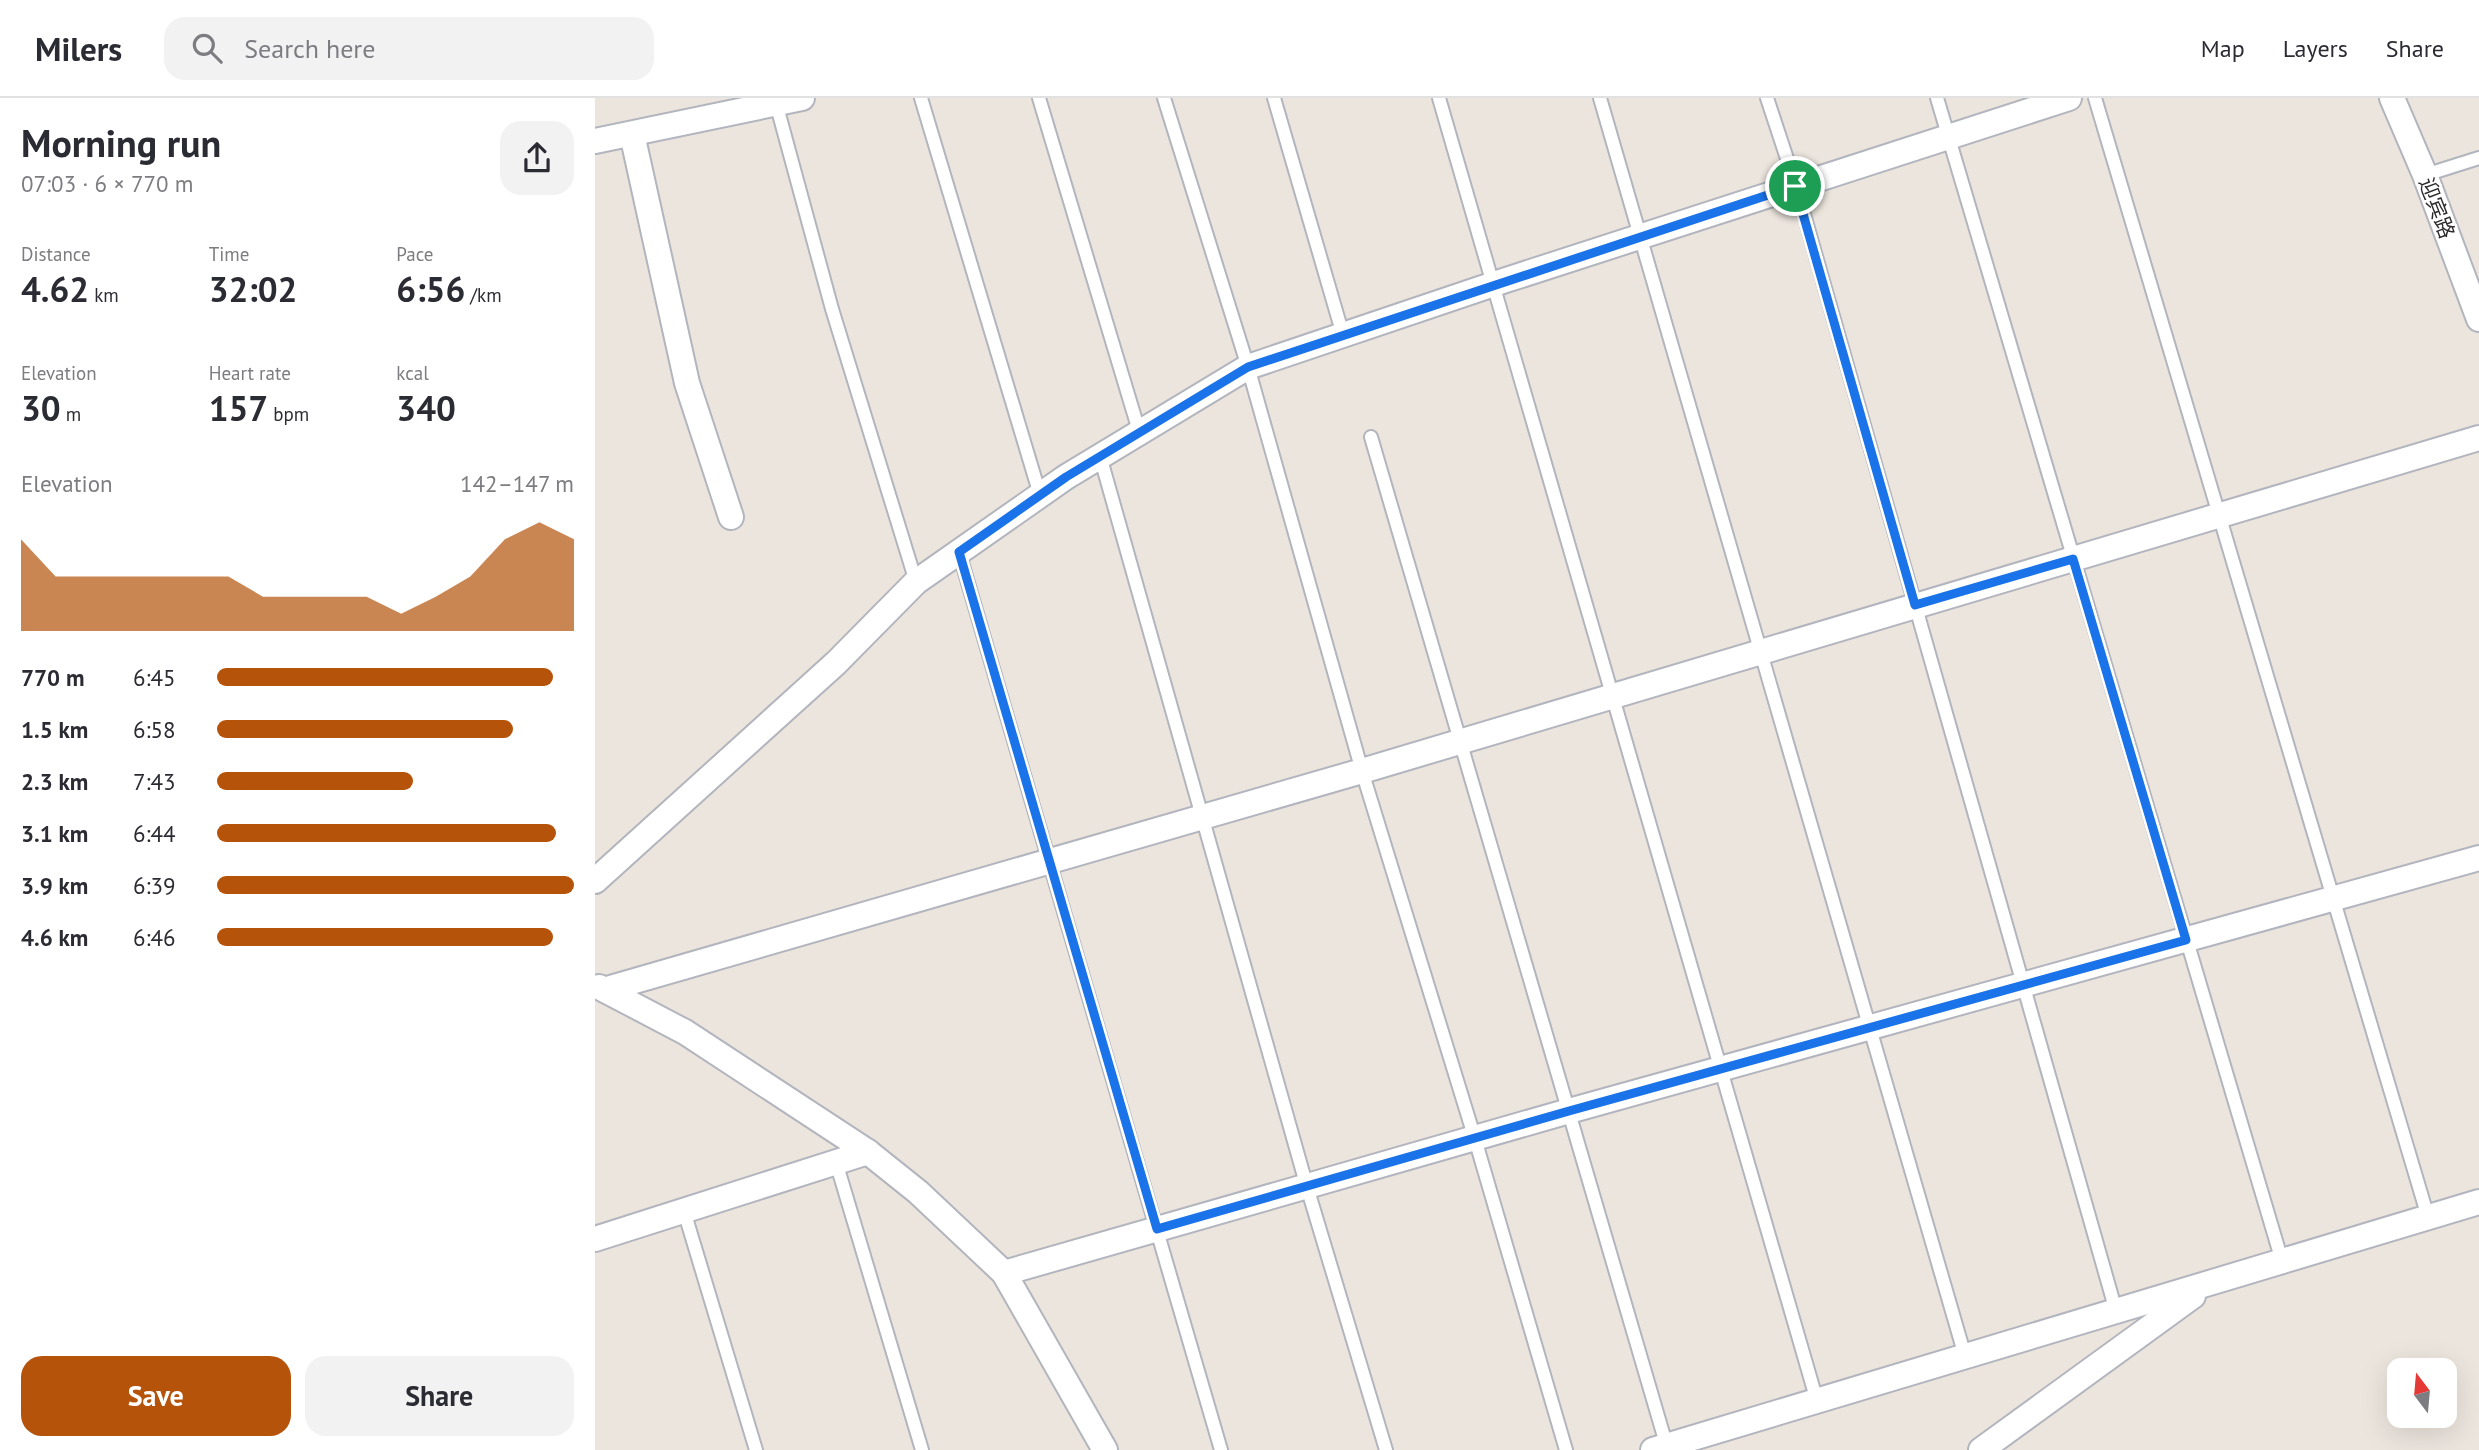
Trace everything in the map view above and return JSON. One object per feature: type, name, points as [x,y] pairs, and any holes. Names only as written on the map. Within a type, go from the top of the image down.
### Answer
[{"type":"street","points":[[595,141],[745,104],[776,103],[802,98]]},
{"type":"street","points":[[595,881],[836,663],[916,582],[1100,456],[1248,367],[1493,284],[2069,98]]},
{"type":"street","name":"迎宾路","points":[[2392,98],[2425,175],[2479,319]]},
{"type":"street","points":[[632,134],[687,383],[731,517]]},
{"type":"street","points":[[601,987],[1362,771],[2479,438]]},
{"type":"street","points":[[1004,1273],[1569,1111],[2479,858]]},
{"type":"street","points":[[601,987],[685,1032],[867,1152],[918,1192],[1004,1273],[1105,1450]]},
{"type":"street","points":[[595,1239],[867,1152]]},
{"type":"street","points":[[1662,1449],[2479,1202]]},
{"type":"street","points":[[1981,1450],[2167,1313],[2215,1281]]},
{"type":"lane","points":[[921,98],[1040,495]]},
{"type":"lane","points":[[1039,98],[1139,431]]},
{"type":"lane","points":[[1164,98],[1248,367],[1362,771],[1475,1139],[1566,1450]]},
{"type":"lane","points":[[1274,98],[1343,335]]},
{"type":"lane","points":[[1439,98],[1817,1401]]},
{"type":"lane","points":[[1600,98],[1965,1356]]},
{"type":"lane","points":[[1767,98],[1795,186],[2116,1311]]},
{"type":"lane","points":[[1937,98],[2282,1261]]},
{"type":"lane","points":[[2095,98],[2428,1217]]},
{"type":"lane","points":[[776,103],[832,309],[916,582]]},
{"type":"lane","points":[[2425,175],[2479,158]]},
{"type":"lane","points":[[1371,437],[1569,1111],[1662,1449]]},
{"type":"lane","points":[[1100,456],[1307,1187],[1386,1450]]},
{"type":"lane","points":[[959,552],[1221,1450]]},
{"type":"lane","points":[[836,1163],[922,1450]]},
{"type":"lane","points":[[684,1211],[756,1450]]},
{"type":"route","points":[[1795,186],[1915,605],[2073,559],[2186,940],[1569,1111],[1157,1229],[959,552],[1066,477],[1248,367],[1795,186]]}]
